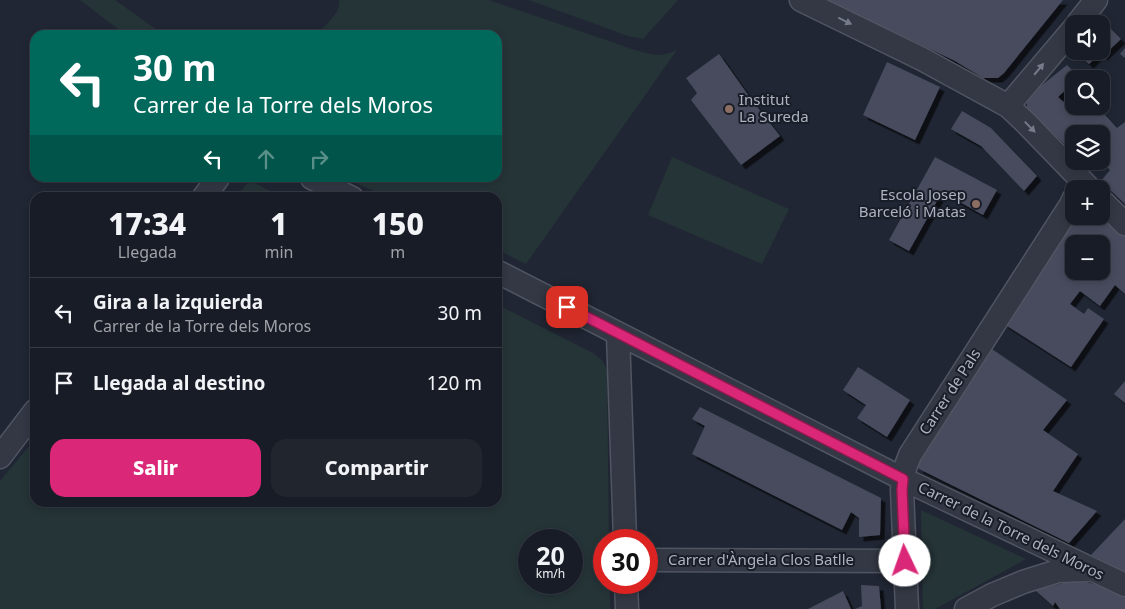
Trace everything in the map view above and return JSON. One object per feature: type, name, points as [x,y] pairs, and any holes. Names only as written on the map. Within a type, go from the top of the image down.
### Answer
[{"type":"street","points":[[801,0],[922,59],[1008,106],[1082,180]]},
{"type":"street","points":[[1085,15],[1096,0]]},
{"type":"street","points":[[1008,106],[1065,39]]},
{"type":"street","points":[[1060,157],[1076,180]]},
{"type":"street","points":[[320,182],[340,192]]},
{"type":"street","points":[[1110,209],[1125,224]]},
{"type":"street","name":"Carrer de Pals","points":[[907,609],[902,490],[904,471],[910,455],[1065,214]]},
{"type":"street","name":"Carrer de la Torre dels Moros","points":[[502,274],[903,479],[1125,585]]},
{"type":"street","points":[[618,334],[625,529]]},
{"type":"street","points":[[0,457],[30,418]]},
{"type":"street","name":"Carrer d'Àngela Clos Batlle","points":[[658,560],[905,561]]},
{"type":"street","points":[[966,609],[998,602],[1023,582],[1058,571],[1091,570]]},
{"type":"street","points":[[626,594],[627,609]]},
{"type":"shaded area","points":[[80,0],[115,0],[157,30],[119,30]]},
{"type":"shaded area","points":[[339,0],[489,0],[635,50],[660,55],[677,50],[526,264],[502,252],[502,192],[376,192],[354,182],[502,182],[502,30],[321,30],[335,15]]},
{"type":"shaded area","points":[[529,0],[678,0],[643,39],[628,36]]},
{"type":"shaded area","points":[[672,157],[789,209],[762,264],[648,215]]},
{"type":"shaded area","points":[[248,182],[252,182],[273,192],[240,192]]},
{"type":"shaded area","points":[[502,307],[593,353],[603,361],[607,370],[609,529],[593,529],[593,594],[610,594],[610,609],[0,609],[0,481],[30,445],[30,507],[502,507]]},
{"type":"shaded area","points":[[921,510],[1026,559],[935,609],[923,609]]},
{"type":"building","points":[[827,0],[1063,0],[1004,73],[998,78],[983,78],[955,61]]},
{"type":"building","points":[[1110,28],[1121,39],[1110,49]]},
{"type":"building","points":[[1125,48],[1125,58],[1120,54]]},
{"type":"building","name":"Institut La Sureda","points":[[719,54],[780,136],[741,165],[691,100],[697,93],[686,78]]},
{"type":"building","points":[[1085,60],[1093,60],[1089,64]]},
{"type":"building","points":[[887,62],[940,87],[915,140],[863,115]]},
{"type":"building","points":[[1067,65],[1072,70],[1065,70],[1065,90],[1058,97],[1065,103],[1065,115],[1105,115],[1117,128],[1125,122],[1125,204],[1110,190],[1110,180],[1102,180],[1110,170],[1110,125],[1065,125],[1065,145],[1027,109],[1027,97]]},
{"type":"building","name":"Escola Josep Barceló i Matas","points":[[962,111],[991,128],[1037,176],[1024,191],[981,146],[951,129]]},
{"type":"building","name":"Escola Josep Barceló i Matas","points":[[935,157],[997,190],[983,215],[942,192],[909,251],[889,240]]},
{"type":"building","points":[[1110,220],[1125,235],[1125,294],[1115,285],[1100,306],[1080,291],[1070,304],[1084,314],[1088,308],[1104,319],[1071,367],[1004,324],[1069,225],[1110,225]]},
{"type":"building","points":[[989,347],[1067,400],[1043,430],[1078,454],[1053,491],[1097,511],[1069,543],[919,469],[917,458]]},
{"type":"building","points":[[858,367],[910,400],[887,437],[857,418],[866,405],[843,390]]},
{"type":"building","points":[[1125,381],[1125,403],[1114,394]]},
{"type":"building","points":[[700,407],[881,498],[880,535],[859,537],[859,518],[851,512],[842,530],[692,454],[705,426],[692,419]]},
{"type":"building","points":[[1125,519],[1125,572],[1091,555]]},
{"type":"building","points":[[1075,580],[1125,590],[1125,609],[1060,609],[1055,602],[1053,606],[1035,590]]},
{"type":"building","points":[[861,585],[879,586],[881,609],[855,609],[862,606]]},
{"type":"building","points":[[843,591],[851,609],[808,609]]},
{"type":"place","name":"Institut La Sureda","points":[[729,109]]},
{"type":"place","name":"Escola Josep Barceló i Matas","points":[[976,204]]},
{"type":"route","points":[[567,307],[903,479],[905,561]]}]
